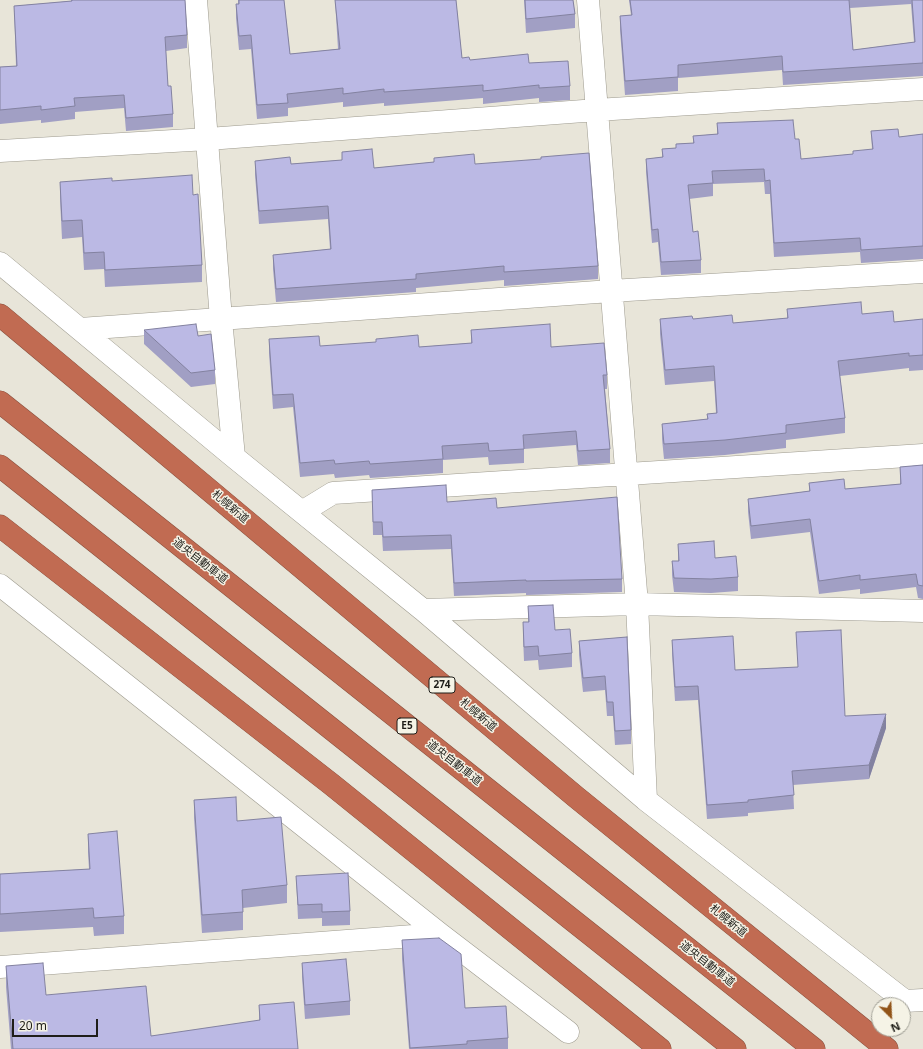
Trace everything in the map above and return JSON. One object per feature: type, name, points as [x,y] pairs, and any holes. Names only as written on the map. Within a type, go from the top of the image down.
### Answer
[{"type":"highway","name":"札幌新道","points":[[0,315],[576,797],[887,1049]]},
{"type":"highway","points":[[0,394],[86,470]]},
{"type":"highway","name":"道央自動車道","points":[[0,402],[814,1049]]},
{"type":"highway","points":[[0,466],[734,1049]]},
{"type":"highway","points":[[0,526],[331,784],[660,1049]]},
{"type":"street","points":[[196,0],[221,319],[234,457]]},
{"type":"street","points":[[588,0],[637,604],[646,800]]},
{"type":"street","points":[[0,150],[208,139],[596,110],[923,89]]},
{"type":"street","points":[[0,263],[234,457],[423,610],[646,800],[905,1001],[923,1000]]},
{"type":"street","points":[[80,329],[611,291],[923,272]]},
{"type":"street","points":[[302,512],[333,493],[923,455]]},
{"type":"street","points":[[1,587],[440,934],[568,1032]]},
{"type":"street","points":[[423,610],[637,604],[923,610]]},
{"type":"street","points":[[0,967],[440,934]]},
{"type":"building","points":[[72,0],[185,0],[187,35],[165,37],[168,86],[171,86],[173,114],[126,118],[124,95],[74,98],[75,106],[41,110],[41,106],[0,110],[0,67],[17,66],[14,6]]},
{"type":"building","points":[[239,0],[284,0],[290,54],[340,49],[335,0],[456,0],[462,58],[469,57],[470,60],[528,54],[529,63],[568,61],[570,86],[539,88],[539,85],[483,91],[483,85],[384,92],[384,89],[343,94],[343,88],[287,94],[288,103],[257,105],[251,35],[239,36],[236,4],[239,4]]},
{"type":"building","points":[[525,0],[573,0],[575,14],[526,19]]},
{"type":"building","points":[[630,0],[849,0],[853,50],[915,42],[912,0],[923,0],[923,63],[783,72],[782,56],[678,65],[678,77],[625,81],[620,16],[632,15]]},
{"type":"building","points":[[793,120],[795,139],[799,139],[801,159],[853,154],[853,151],[873,149],[871,131],[898,129],[899,137],[923,134],[923,246],[861,250],[860,238],[774,243],[770,180],[765,181],[764,169],[712,171],[713,183],[688,185],[693,232],[698,231],[701,260],[661,262],[658,229],[652,230],[646,159],[663,157],[662,149],[676,148],[676,144],[694,143],[693,136],[718,134],[717,123]]},
{"type":"building","points":[[372,149],[374,168],[434,162],[434,158],[474,154],[475,164],[541,159],[541,157],[589,153],[598,266],[504,272],[504,266],[416,274],[416,279],[276,289],[273,255],[331,249],[328,206],[259,211],[255,161],[290,157],[291,164],[342,160],[342,152]]},
{"type":"building","points":[[192,175],[193,195],[198,194],[202,265],[105,270],[104,252],[84,253],[82,220],[62,221],[60,182],[112,178],[112,181]]},
{"type":"building","points":[[861,302],[862,314],[893,311],[894,322],[923,319],[923,355],[909,356],[909,353],[838,361],[845,418],[786,425],[786,433],[725,440],[664,444],[662,424],[708,419],[707,414],[717,413],[714,366],[665,370],[660,319],[692,316],[693,319],[732,315],[733,323],[788,318],[787,309]]},
{"type":"building","points":[[196,324],[198,336],[211,334],[215,370],[191,373],[144,330]]},
{"type":"building","points":[[550,324],[551,347],[604,343],[607,375],[603,375],[610,449],[578,451],[576,431],[523,435],[524,449],[489,451],[488,443],[442,446],[443,459],[370,464],[369,461],[335,464],[334,460],[300,463],[293,394],[273,395],[269,339],[319,336],[320,346],[376,342],[376,339],[418,335],[419,347],[472,343],[471,330]]},
{"type":"building","points":[[923,465],[923,586],[918,585],[916,574],[860,580],[860,575],[819,581],[810,519],[751,526],[748,499],[810,491],[809,483],[844,479],[845,489],[901,484],[900,467]]},
{"type":"building","points":[[446,485],[447,502],[496,498],[497,508],[617,497],[622,579],[526,580],[454,583],[451,535],[383,537],[382,522],[373,522],[372,490]]},
{"type":"building","points":[[714,541],[715,558],[736,556],[738,577],[711,579],[674,578],[672,561],[679,561],[678,544]]},
{"type":"building","points":[[553,605],[555,630],[570,629],[572,653],[539,656],[538,646],[524,647],[523,622],[529,622],[528,606]]},
{"type":"building","points":[[841,630],[845,716],[886,714],[869,765],[792,771],[794,795],[748,800],[748,802],[707,805],[698,686],[675,687],[672,640],[733,636],[735,670],[798,667],[796,632]]},
{"type":"building","points":[[627,637],[631,730],[615,731],[613,702],[607,702],[605,676],[583,678],[579,641]]},
{"type":"building","points":[[236,797],[237,821],[281,817],[287,885],[242,890],[243,912],[202,915],[194,800]]},
{"type":"building","points":[[117,831],[124,916],[94,918],[93,908],[0,914],[0,874],[90,869],[88,834]]},
{"type":"building","points":[[348,873],[350,911],[322,912],[322,904],[298,905],[296,876]]},
{"type":"building","points":[[439,938],[461,954],[465,1008],[506,1006],[508,1038],[467,1041],[467,1044],[410,1048],[402,940]]},
{"type":"building","points":[[346,959],[350,1001],[305,1005],[302,963]]},
{"type":"building","points":[[43,963],[46,995],[146,986],[151,1036],[260,1020],[259,1005],[294,1002],[298,1049],[13,1049],[6,966]]}]
